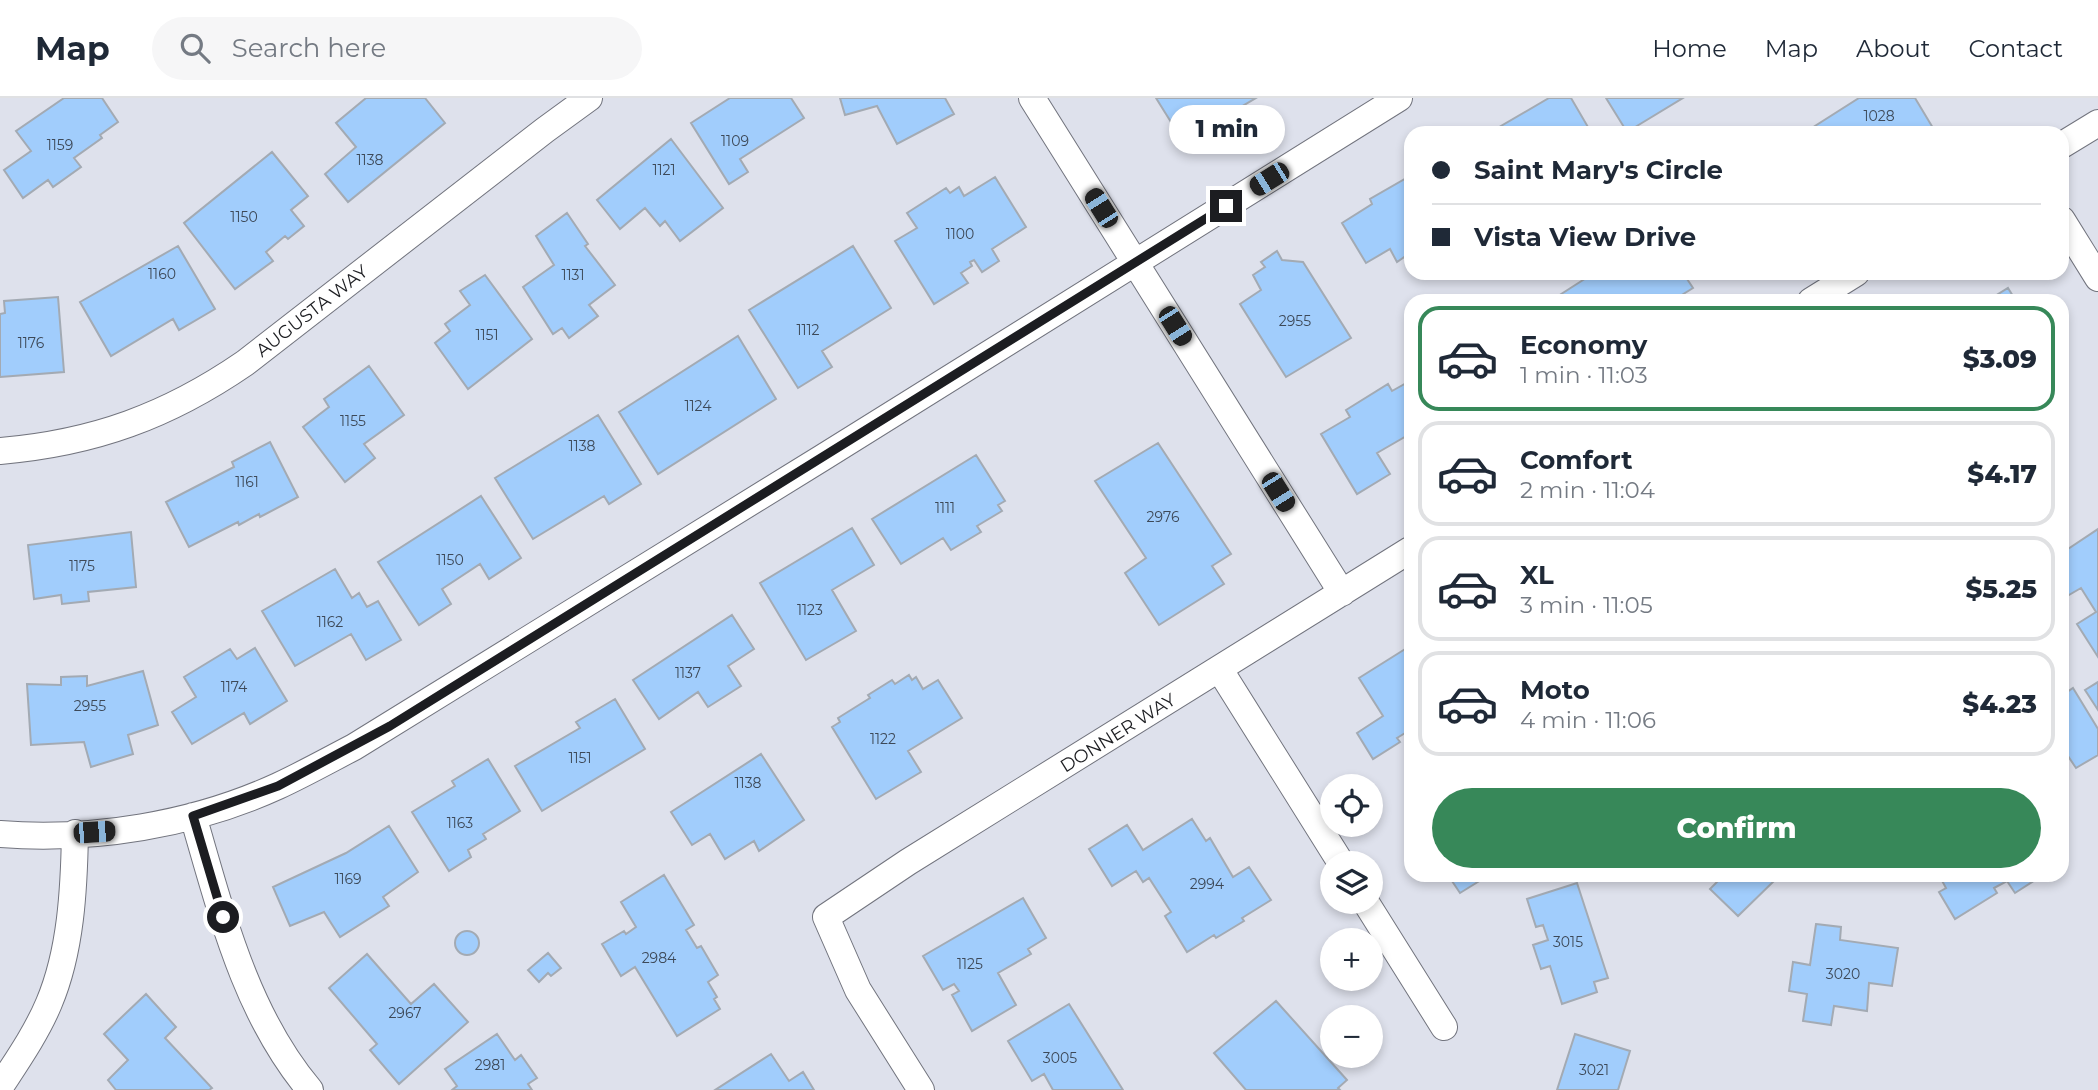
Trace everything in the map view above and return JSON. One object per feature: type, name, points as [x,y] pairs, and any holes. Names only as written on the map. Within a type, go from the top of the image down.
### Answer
[{"type":"street","name":"AUGUSTA WAY","points":[[0,451],[79,440],[113,430],[148,418],[214,384],[245,363],[589,98]]},
{"type":"street","points":[[1032,98],[1342,593]]},
{"type":"street","points":[[0,834],[25,836],[145,826],[193,816],[278,786],[390,726],[1399,98]]},
{"type":"street","points":[[2069,141],[2098,123]]},
{"type":"street","points":[[2069,231],[2098,278]]},
{"type":"street","points":[[1822,294],[1845,280]]},
{"type":"street","name":"DONNER WAY","points":[[921,1090],[858,990],[826,917],[908,862],[1404,554]]},
{"type":"street","points":[[1220,670],[1333,851]]},
{"type":"street","points":[[193,816],[230,943],[250,992],[275,1037],[310,1090]]},
{"type":"street","points":[[0,1087],[49,1003],[66,947],[75,833]]},
{"type":"street","points":[[1373,914],[1444,1027]]},
{"type":"building","points":[[64,98],[102,98],[118,122],[100,135],[102,138],[74,158],[81,167],[53,187],[48,180],[23,198],[4,170],[31,151],[16,131]]},
{"type":"building","points":[[366,98],[425,98],[445,123],[348,202],[325,174],[356,147],[336,123]]},
{"type":"building","points":[[730,98],[791,98],[804,118],[740,159],[748,172],[729,184],[691,123]]},
{"type":"building","points":[[840,98],[945,98],[954,114],[897,144],[877,106],[845,115]]},
{"type":"building","points":[[1156,98],[1256,98],[1217,121],[1214,114],[1179,135]]},
{"type":"building","points":[[1549,98],[1571,98],[1587,126],[1501,126]]},
{"type":"building","points":[[1606,98],[1683,98],[1637,126],[1623,126]]},
{"type":"building","points":[[1859,98],[1915,98],[1932,126],[1815,126]]},
{"type":"building","points":[[671,139],[723,208],[680,241],[665,221],[660,226],[645,208],[620,229],[597,200]]},
{"type":"building","points":[[272,152],[308,196],[291,210],[304,226],[288,239],[285,236],[266,252],[273,261],[235,289],[184,223]]},
{"type":"building","points":[[995,177],[1026,227],[992,249],[999,261],[982,272],[974,260],[970,262],[972,266],[961,273],[968,283],[934,304],[895,241],[917,228],[907,213],[946,188],[950,193],[959,187],[964,196]]},
{"type":"building","points":[[1404,179],[1404,257],[1397,262],[1390,249],[1366,263],[1342,223],[1372,204],[1370,199]]},
{"type":"building","points":[[567,213],[588,244],[585,246],[615,285],[589,305],[598,316],[569,338],[562,328],[553,334],[523,287],[554,265],[536,236]]},
{"type":"building","points":[[178,246],[215,309],[179,330],[173,319],[111,356],[80,302]]},
{"type":"building","points":[[853,246],[891,308],[822,351],[832,367],[798,388],[749,310]]},
{"type":"building","points":[[1277,251],[1282,260],[1303,262],[1351,338],[1286,377],[1240,304],[1261,290],[1253,275],[1265,267],[1261,262]]},
{"type":"building","points":[[485,275],[532,339],[468,389],[435,343],[450,331],[445,324],[470,305],[460,291]]},
{"type":"building","points":[[1583,280],[1688,280],[1693,288],[1683,294],[1561,294]]},
{"type":"building","points":[[2008,288],[2012,294],[1998,294]]},
{"type":"building","points":[[58,297],[64,372],[0,377],[0,314],[5,313],[4,301]]},
{"type":"building","points":[[738,336],[776,399],[658,474],[619,412]]},
{"type":"building","points":[[369,366],[404,415],[364,444],[375,458],[345,482],[303,427],[329,407],[324,399]]},
{"type":"building","points":[[1388,384],[1392,391],[1404,384],[1404,437],[1377,453],[1390,474],[1357,494],[1321,434],[1350,417],[1346,410]]},
{"type":"building","points":[[598,415],[641,484],[609,504],[604,496],[533,539],[495,478]]},
{"type":"building","points":[[270,442],[298,497],[260,517],[259,514],[239,525],[238,522],[189,547],[166,502],[234,467],[232,462]]},
{"type":"building","points":[[1158,443],[1231,554],[1212,566],[1224,584],[1159,625],[1125,573],[1146,558],[1095,481]]},
{"type":"building","points":[[976,455],[1005,501],[998,505],[1002,511],[977,526],[981,532],[951,550],[943,538],[901,564],[872,519]]},
{"type":"building","points":[[481,496],[521,558],[489,579],[480,564],[442,589],[451,604],[419,625],[378,562]]},
{"type":"building","points":[[852,528],[874,565],[832,590],[856,631],[806,660],[760,583]]},
{"type":"building","points":[[2098,529],[2098,657],[2077,624],[2096,612],[2081,588],[2069,595],[2069,548]]},
{"type":"building","points":[[131,532],[136,587],[88,592],[89,601],[62,604],[61,595],[34,599],[28,545]]},
{"type":"building","points":[[335,569],[352,598],[359,593],[367,607],[378,601],[401,640],[366,660],[351,634],[295,666],[262,611]]},
{"type":"building","points":[[732,615],[754,649],[728,666],[741,686],[708,707],[698,692],[659,719],[633,680]]},
{"type":"building","points":[[255,648],[287,701],[250,724],[244,713],[192,744],[172,712],[196,697],[184,677],[230,649],[237,659]]},
{"type":"building","points":[[1404,650],[1404,734],[1397,738],[1400,742],[1373,759],[1357,733],[1383,716],[1359,678]]},
{"type":"building","points":[[143,671],[158,725],[128,735],[133,754],[91,767],[84,742],[31,745],[27,684],[61,685],[61,677],[87,676],[87,686]]},
{"type":"building","points":[[909,675],[912,680],[916,677],[923,689],[938,680],[962,718],[908,751],[921,772],[876,799],[832,727],[840,722],[838,718],[870,698],[868,695],[892,680],[895,684]]},
{"type":"building","points":[[2098,682],[2098,710],[2085,690]]},
{"type":"building","points":[[2073,688],[2098,729],[2098,755],[2076,768],[2069,758],[2069,691]]},
{"type":"building","points":[[615,699],[645,749],[542,811],[515,766],[580,728],[576,722]]},
{"type":"building","points":[[761,754],[804,820],[759,851],[754,841],[725,859],[710,834],[692,845],[671,812]]},
{"type":"building","points":[[488,759],[520,811],[483,834],[486,839],[468,850],[471,857],[449,871],[412,812],[455,786],[452,781]]},
{"type":"building","points":[[1192,819],[1206,841],[1210,838],[1233,877],[1249,867],[1271,900],[1242,918],[1244,921],[1187,952],[1165,916],[1171,912],[1149,878],[1143,882],[1136,871],[1112,886],[1089,849],[1127,825],[1143,850]]},
{"type":"building","points":[[389,826],[418,872],[383,897],[389,906],[340,937],[324,912],[290,926],[273,887],[346,853]]},
{"type":"building","points":[[664,875],[694,925],[686,930],[697,948],[701,946],[718,975],[708,982],[717,997],[714,999],[720,1009],[677,1036],[635,967],[621,976],[602,944],[636,927],[621,902]]},
{"type":"building","points":[[1453,882],[1478,882],[1460,893]]},
{"type":"building","points":[[1717,882],[1773,882],[1738,916],[1710,889]]},
{"type":"building","points":[[1943,882],[2005,882],[1994,888],[1997,893],[1955,919],[1939,892],[1946,888]]},
{"type":"building","points":[[2008,882],[2032,882],[2015,893]]},
{"type":"building","points":[[1577,883],[1608,978],[1594,982],[1597,992],[1562,1004],[1550,966],[1541,969],[1533,945],[1548,940],[1543,925],[1536,927],[1527,899]]},
{"type":"building","points":[[1023,898],[1046,938],[1028,949],[1031,954],[998,973],[1016,1005],[972,1031],[952,995],[959,991],[954,984],[943,990],[923,956]]},
{"type":"building","points":[[1816,924],[1841,927],[1840,940],[1898,948],[1892,986],[1869,983],[1867,1011],[1834,1006],[1831,1025],[1803,1021],[1807,994],[1789,991],[1793,962],[1810,965]]},
{"type":"building","points":[[467,931],[475,935],[479,943],[475,951],[467,955],[459,951],[455,943],[459,935]]},
{"type":"building","points":[[548,953],[561,968],[551,976],[548,973],[539,982],[528,970]]},
{"type":"building","points":[[367,954],[411,1004],[434,984],[468,1022],[399,1084],[370,1050],[377,1044],[329,988]]},
{"type":"building","points":[[146,994],[176,1027],[165,1038],[212,1088],[116,1090],[108,1080],[128,1060],[104,1034]]},
{"type":"building","points":[[1276,1001],[1320,1050],[1320,1068],[1336,1068],[1347,1080],[1338,1088],[1340,1090],[1246,1090],[1214,1053]]},
{"type":"building","points":[[1069,1004],[1123,1090],[1053,1090],[1044,1074],[1032,1081],[1008,1041]]},
{"type":"building","points":[[497,1034],[515,1060],[521,1055],[537,1078],[528,1084],[532,1090],[452,1090],[457,1086],[445,1069]]},
{"type":"building","points":[[1575,1034],[1630,1051],[1618,1090],[1557,1090]]},
{"type":"building","points":[[771,1054],[789,1081],[803,1072],[814,1090],[715,1090]]},
{"type":"route","points":[[223,917],[193,816],[278,786],[390,726],[1226,206]]}]
